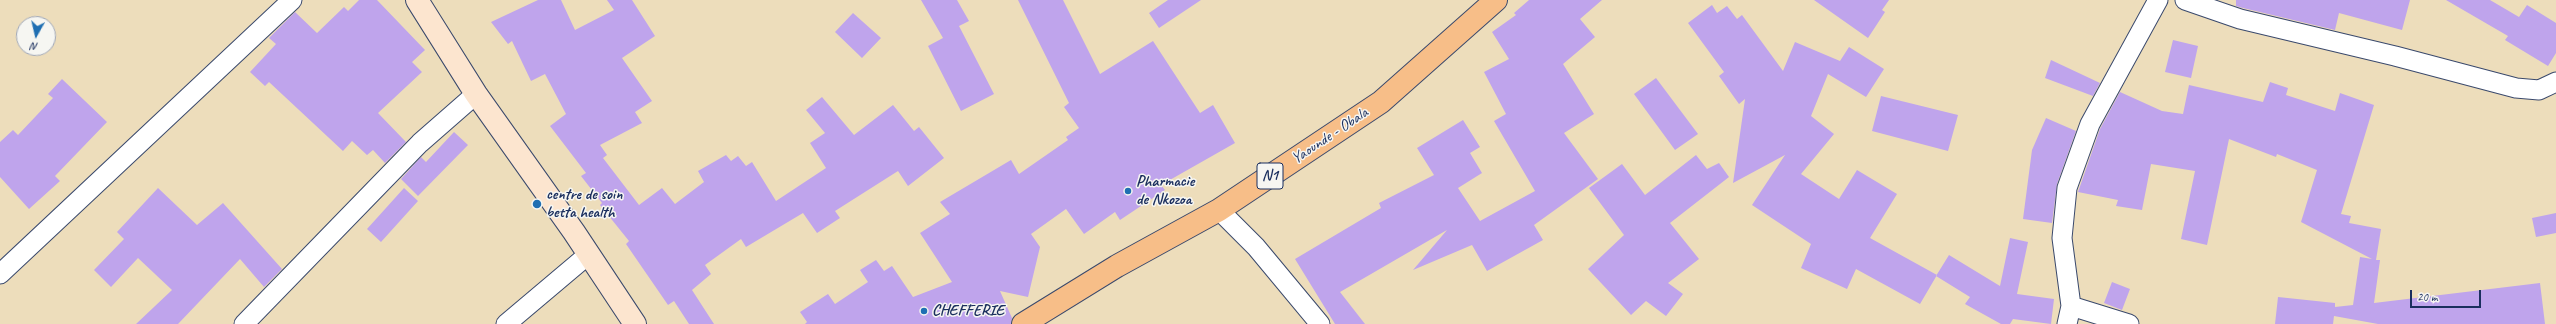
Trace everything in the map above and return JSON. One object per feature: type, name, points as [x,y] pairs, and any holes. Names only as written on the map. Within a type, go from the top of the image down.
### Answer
[{"type":"highway","name":"Yaounde - Obala","points":[[1023,324],[1117,266],[1219,210],[1381,102],[1496,0]]},
{"type":"street","points":[[0,274],[292,0]]},
{"type":"street","points":[[417,0],[476,94],[589,254],[635,324]]},
{"type":"street","points":[[2067,324],[2071,306],[2062,238],[2067,188],[2090,124],[2158,0]]},
{"type":"street","points":[[2185,0],[2240,19],[2395,56],[2516,88],[2539,90],[2556,82]]},
{"type":"street","points":[[244,324],[420,143],[476,94]]},
{"type":"street","points":[[1219,210],[1256,247],[1320,324]]},
{"type":"street","points":[[506,324],[589,254]]},
{"type":"street","points":[[2071,306],[2129,324]]},
{"type":"building","points":[[359,0],[377,0],[425,50],[412,62],[422,72],[378,113],[406,142],[385,163],[373,150],[367,155],[352,141],[343,151],[269,82],[265,86],[250,72],[276,44],[269,38],[295,12],[317,33],[344,7],[348,11]]},
{"type":"building","points":[[538,0],[561,0],[575,30],[614,10],[607,0],[632,0],[655,36],[622,58],[652,101],[635,112],[642,123],[600,145],[607,155],[603,158],[639,205],[662,188],[675,204],[704,182],[698,171],[726,155],[731,161],[738,156],[746,166],[752,162],[776,201],[826,168],[810,143],[825,133],[806,110],[822,97],[854,135],[893,105],[914,131],[919,127],[944,158],[908,186],[898,171],[835,211],[840,218],[817,233],[803,213],[746,247],[741,239],[705,265],[711,274],[692,290],[714,324],[689,324],[674,301],[668,305],[626,244],[629,241],[600,205],[602,203],[581,176],[586,173],[550,126],[566,114],[545,74],[531,81],[512,41],[508,44],[491,22]]},
{"type":"building","points":[[921,0],[957,0],[969,21],[959,26],[994,94],[961,111],[928,46],[943,38]]},
{"type":"building","points":[[1018,0],[1063,0],[1100,74],[1153,41],[1200,113],[1213,105],[1235,143],[1161,185],[1165,190],[1120,220],[1115,212],[1084,234],[1066,209],[1031,234],[1040,247],[1028,297],[1000,291],[1012,318],[1011,324],[805,324],[807,322],[800,312],[828,294],[835,304],[868,282],[860,270],[876,260],[884,271],[892,266],[913,297],[952,282],[920,233],[950,214],[940,202],[1011,160],[1019,174],[1068,140],[1066,137],[1079,128],[1064,107],[1069,103]]},
{"type":"building","points":[[1168,0],[1201,0],[1159,28],[1149,13]]},
{"type":"building","points":[[1529,0],[1602,0],[1580,19],[1595,37],[1563,64],[1594,114],[1564,133],[1598,179],[1534,225],[1543,240],[1487,271],[1472,245],[1413,270],[1447,230],[1340,292],[1365,324],[1335,324],[1295,259],[1381,208],[1379,203],[1434,175],[1417,148],[1463,120],[1480,147],[1470,153],[1482,173],[1458,188],[1480,221],[1535,191],[1494,121],[1506,114],[1484,72],[1509,59],[1492,32],[1516,15],[1514,13]]},
{"type":"building","points":[[1814,0],[1889,0],[1882,10],[1885,12],[1868,38]]},
{"type":"building","points":[[2236,0],[2410,0],[2402,30],[2339,13],[2335,30],[2236,6]]},
{"type":"building","points":[[2446,0],[2490,0],[2519,17],[2527,5],[2556,23],[2556,53],[2548,66],[2505,40],[2508,36]]},
{"type":"building","points":[[1712,5],[1717,13],[1727,6],[1737,19],[1742,15],[1783,71],[1795,42],[1840,61],[1849,47],[1884,69],[1866,97],[1828,74],[1811,116],[1834,134],[1801,174],[1839,199],[1857,170],[1897,194],[1870,238],[1937,275],[1920,304],[1856,269],[1847,289],[1801,268],[1811,244],[1752,205],[1785,155],[1733,183],[1745,99],[1739,104],[1719,76],[1724,72],[1688,23]]},
{"type":"building","points":[[853,13],[881,38],[862,58],[835,32]]},
{"type":"building","points":[[2173,40],[2198,46],[2191,78],[2165,72]]},
{"type":"building","points":[[2051,60],[2100,83],[2093,96],[2045,78]]},
{"type":"building","points":[[1656,78],[1698,134],[1675,150],[1634,94]]},
{"type":"building","points":[[62,79],[107,122],[55,176],[60,181],[29,209],[0,177],[0,142],[13,130],[18,135],[53,98],[48,94]]},
{"type":"building","points":[[2270,82],[2288,88],[2286,95],[2335,111],[2340,93],[2374,105],[2341,214],[2351,216],[2349,223],[2381,229],[2376,260],[2380,260],[2374,303],[2540,283],[2545,324],[2378,324],[2334,316],[2333,324],[2275,324],[2278,297],[2335,303],[2335,307],[2353,305],[2360,257],[2372,259],[2301,222],[2317,170],[2277,154],[2276,157],[2229,139],[2207,245],[2181,239],[2195,171],[2151,164],[2142,210],[2116,206],[2118,200],[2078,192],[2100,129],[2120,92],[2162,111],[2183,114],[2189,85],[2263,102]]},
{"type":"building","points":[[1881,96],[1958,115],[1948,151],[1872,131]]},
{"type":"building","points":[[2046,118],[2076,131],[2057,184],[2052,223],[2023,219],[2032,150]]},
{"type":"building","points":[[454,132],[468,145],[418,196],[401,179],[421,157],[426,162]]},
{"type":"building","points":[[1696,155],[1707,169],[1719,163],[1729,177],[1670,223],[1699,259],[1668,283],[1683,294],[1666,316],[1646,301],[1631,315],[1588,269],[1624,235],[1589,188],[1622,164],[1645,195]]},
{"type":"building","points":[[158,188],[197,225],[223,203],[282,269],[264,287],[240,259],[178,324],[136,324],[172,290],[138,258],[111,287],[94,270],[124,239],[117,232]]},
{"type":"building","points":[[404,188],[418,201],[381,242],[367,229]]},
{"type":"building","points":[[2556,213],[2556,233],[2536,237],[2532,218]]},
{"type":"building","points":[[2010,238],[2028,242],[2017,294],[2054,299],[2051,324],[2013,319],[2010,324],[2001,324],[1965,304],[1970,297],[1936,276],[1949,255],[2000,286]]},
{"type":"building","points":[[2112,282],[2130,289],[2122,310],[2104,303]]},
{"type":"place","name":"Pharmacie de Nkozoa","points":[[1128,191]]},
{"type":"place","name":"centre de soin betta health","points":[[537,204]]},
{"type":"place","name":"CHEFFERIE","points":[[924,311]]}]
